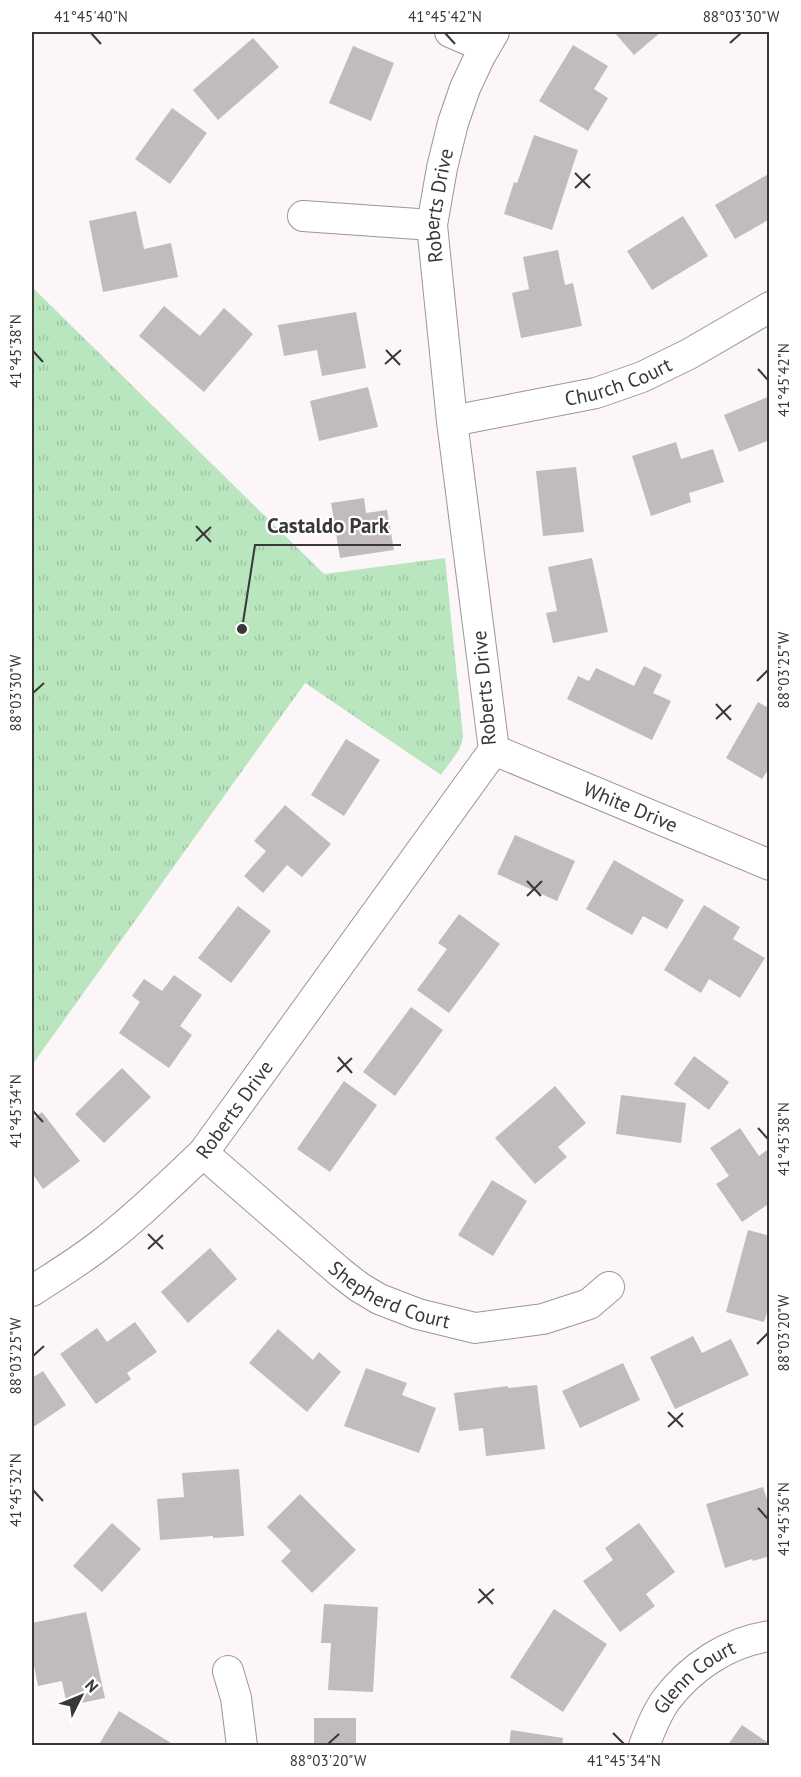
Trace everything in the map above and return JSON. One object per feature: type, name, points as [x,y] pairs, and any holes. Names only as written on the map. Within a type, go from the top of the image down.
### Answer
[{"type":"street","points":[[450,32],[489,39]]},
{"type":"street","name":"Roberts Drive","points":[[32,1291],[103,1243],[203,1153],[494,750],[452,421],[432,225],[453,123],[465,88],[489,39]]},
{"type":"street","points":[[303,216],[432,225]]},
{"type":"street","name":"Church Court","points":[[452,421],[596,393],[642,377],[689,354],[770,307]]},
{"type":"street","name":"White Drive","points":[[494,750],[770,865]]},
{"type":"street","name":"Shepherd Court","points":[[203,1153],[359,1287],[379,1299],[418,1314],[475,1328],[543,1319],[589,1304],[609,1287]]},
{"type":"street","name":"Glenn Court","points":[[644,1746],[655,1718],[665,1701],[687,1676],[718,1653],[742,1642],[770,1636]]},
{"type":"street","points":[[228,1671],[236,1698],[242,1746]]},
{"type":"green space","points":[[32,287],[324,574],[445,558],[463,737],[459,750],[441,775],[305,683],[32,1065]]},
{"type":"building","points":[[614,32],[661,32],[634,55]]},
{"type":"building","points":[[253,38],[279,67],[218,120],[193,90]]},
{"type":"building","points":[[573,45],[608,66],[594,89],[608,98],[588,131],[539,101]]},
{"type":"building","points":[[353,46],[394,63],[371,121],[329,103]]},
{"type":"building","points":[[172,108],[207,133],[170,184],[135,159]]},
{"type":"building","points":[[534,135],[578,150],[552,230],[504,214],[514,182],[517,183]]},
{"type":"building","points":[[770,173],[770,219],[735,239],[715,205]]},
{"type":"building","points":[[136,211],[144,249],[171,243],[178,277],[103,292],[89,221]]},
{"type":"building","points":[[683,216],[708,256],[652,290],[627,251]]},
{"type":"building","points":[[558,250],[565,285],[573,283],[582,326],[521,338],[512,293],[529,289],[523,257]]},
{"type":"building","points":[[164,306],[200,336],[224,308],[253,334],[204,392],[139,336]]},
{"type":"building","points":[[356,312],[366,368],[322,376],[317,350],[284,356],[278,325]]},
{"type":"building","points":[[368,387],[378,427],[319,441],[310,401]]},
{"type":"building","points":[[770,396],[770,440],[739,452],[724,415]]},
{"type":"building","points":[[676,442],[681,459],[713,449],[724,482],[689,493],[691,502],[651,516],[632,456]]},
{"type":"building","points":[[576,467],[584,532],[543,536],[536,471]]},
{"type":"building","points":[[364,498],[366,513],[387,510],[394,550],[340,558],[331,503]]},
{"type":"building","points":[[592,558],[608,632],[553,643],[546,613],[557,611],[548,567]]},
{"type":"building","points":[[644,666],[662,675],[653,693],[671,701],[652,740],[567,699],[578,676],[589,681],[596,668],[634,686]]},
{"type":"building","points":[[758,702],[770,709],[770,767],[762,779],[726,758]]},
{"type":"building","points":[[346,739],[380,760],[344,816],[311,795]]},
{"type":"building","points":[[285,805],[331,844],[302,877],[287,865],[263,893],[244,876],[266,851],[254,841]]},
{"type":"building","points":[[515,835],[575,861],[557,901],[497,874]]},
{"type":"building","points":[[614,860],[684,900],[667,929],[643,916],[632,935],[586,909]]},
{"type":"building","points":[[704,905],[740,927],[733,939],[765,958],[740,998],[709,979],[701,993],[664,970]]},
{"type":"building","points":[[238,906],[271,931],[231,983],[198,958]]},
{"type":"building","points":[[459,914],[500,944],[449,1013],[417,990],[447,949],[438,943]]},
{"type":"building","points":[[174,975],[202,995],[180,1026],[192,1035],[169,1068],[119,1033],[140,1002],[132,996],[144,979],[162,991]]},
{"type":"building","points":[[411,1007],[443,1030],[395,1096],[363,1072]]},
{"type":"building","points":[[694,1056],[729,1082],[709,1110],[674,1084]]},
{"type":"building","points":[[122,1068],[151,1097],[104,1143],[75,1114]]},
{"type":"building","points":[[344,1081],[377,1105],[330,1172],[297,1149]]},
{"type":"building","points":[[555,1086],[586,1123],[558,1147],[567,1157],[535,1184],[495,1138]]},
{"type":"building","points":[[621,1095],[686,1103],[681,1143],[616,1134]]},
{"type":"building","points":[[42,1112],[80,1161],[43,1189],[34,1176],[32,1178],[32,1120]]},
{"type":"building","points":[[740,1128],[759,1156],[767,1150],[770,1154],[770,1203],[742,1222],[716,1184],[729,1176],[710,1148]]},
{"type":"building","points":[[492,1180],[527,1201],[493,1256],[458,1235]]},
{"type":"building","points":[[748,1230],[770,1236],[770,1303],[764,1322],[726,1312]]},
{"type":"building","points":[[210,1248],[237,1279],[188,1323],[161,1292]]},
{"type":"building","points":[[135,1322],[157,1352],[127,1373],[131,1379],[96,1404],[60,1354],[97,1328],[107,1342]]},
{"type":"building","points":[[278,1329],[313,1360],[319,1352],[341,1372],[307,1412],[249,1363]]},
{"type":"building","points":[[693,1336],[702,1353],[731,1339],[749,1375],[675,1409],[650,1357]]},
{"type":"building","points":[[623,1363],[640,1400],[580,1428],[562,1391]]},
{"type":"building","points":[[366,1368],[407,1383],[402,1395],[436,1408],[419,1453],[344,1426]]},
{"type":"building","points":[[43,1371],[66,1405],[32,1428],[32,1378]]},
{"type":"building","points":[[537,1385],[545,1449],[486,1456],[483,1428],[459,1431],[454,1393]]},
{"type":"building","points":[[239,1469],[244,1536],[160,1540],[157,1499],[184,1497],[182,1473]]},
{"type":"building","points":[[763,1487],[770,1509],[770,1556],[725,1568],[706,1504]]},
{"type":"building","points":[[300,1494],[356,1550],[312,1593],[281,1561],[291,1551],[267,1527]]},
{"type":"building","points":[[112,1523],[141,1549],[102,1592],[73,1566]]},
{"type":"building","points":[[639,1523],[675,1572],[646,1594],[655,1606],[620,1632],[583,1581],[613,1560],[605,1548]]},
{"type":"building","points":[[324,1604],[378,1607],[373,1692],[328,1690],[331,1643],[321,1643]]},
{"type":"building","points":[[554,1609],[607,1644],[563,1712],[510,1677]]},
{"type":"building","points":[[86,1612],[105,1698],[67,1706],[62,1681],[38,1686],[32,1655],[32,1623]]},
{"type":"building","points":[[119,1711],[176,1746],[98,1746]]},
{"type":"building","points":[[314,1718],[356,1718],[356,1746],[314,1746]]},
{"type":"building","points":[[742,1725],[770,1744],[770,1746],[727,1746]]},
{"type":"building","points":[[511,1730],[563,1738],[562,1746],[509,1746]]},
{"type":"place","name":"Castaldo Park","points":[[242,629]]}]
